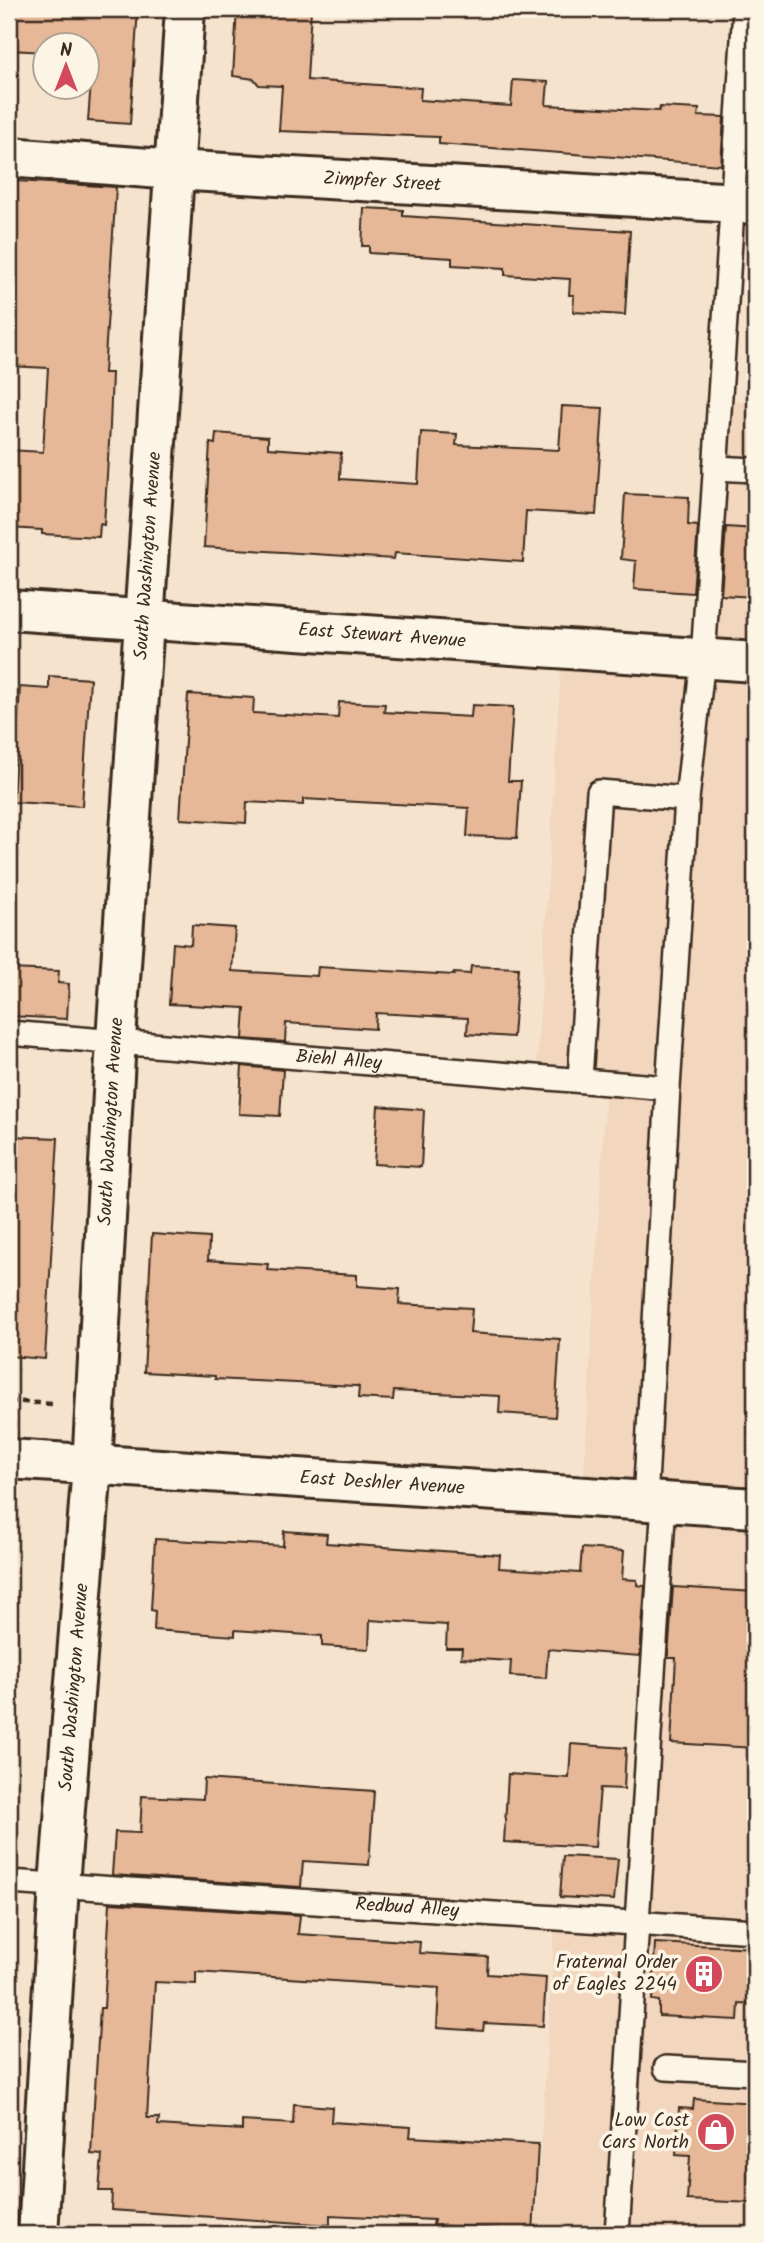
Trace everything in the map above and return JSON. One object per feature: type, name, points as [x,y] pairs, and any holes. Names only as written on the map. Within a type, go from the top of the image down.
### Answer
[{"type":"street","name":"South Washington Avenue","points":[[38,2234],[59,1885],[92,1466],[116,1040],[185,9]]},
{"type":"street","name":"Zimpfer Street","points":[[9,157],[174,170],[743,203]]},
{"type":"street","name":"East Stewart Avenue","points":[[9,610],[755,662]]},
{"type":"street","name":"East Deshler Avenue","points":[[9,1460],[755,1508]]},
{"type":"lane","points":[[617,2234],[637,1924],[668,1087],[687,799],[703,659],[715,468],[743,203],[745,9]]},
{"type":"lane","points":[[715,468],[755,470]]},
{"type":"lane","points":[[580,1079],[599,792],[687,799]]},
{"type":"lane","name":"Biehl Alley","points":[[9,1033],[668,1087]]},
{"type":"lane","name":"Redbud Alley","points":[[9,1882],[755,1931]]},
{"type":"lane","points":[[666,2068],[755,2073]]},
{"type":"shaded area","points":[[755,9],[755,193],[740,191]]},
{"type":"shaded area","points":[[720,401],[755,403],[755,2234],[535,2234],[555,1922],[644,1925],[667,1499],[583,1492],[607,1068],[537,1062],[562,650],[703,660]]},
{"type":"building","points":[[9,9],[138,9],[130,124],[88,121],[89,102],[102,102],[102,32],[32,32],[32,51],[9,50]]},
{"type":"building","points":[[237,9],[311,9],[307,80],[421,88],[420,100],[511,106],[513,80],[548,82],[546,105],[659,111],[660,107],[699,109],[698,116],[724,117],[721,165],[439,144],[439,137],[279,131],[282,86],[259,85],[254,79],[233,76]]},
{"type":"building","points":[[16,181],[116,187],[104,373],[112,373],[110,426],[104,525],[100,524],[99,537],[42,534],[42,530],[9,528],[9,450],[43,452],[48,368],[9,366],[9,269],[11,270]]},
{"type":"building","points":[[364,208],[403,210],[403,216],[630,231],[625,315],[573,312],[574,295],[569,295],[570,279],[505,275],[505,268],[452,265],[452,258],[369,253],[369,246],[362,246]]},
{"type":"building","points":[[562,406],[603,408],[596,515],[526,511],[523,562],[395,553],[394,559],[204,547],[210,443],[215,444],[216,433],[268,437],[268,448],[341,453],[340,479],[418,484],[421,432],[457,434],[456,445],[559,450]]},
{"type":"building","points":[[625,494],[689,497],[688,525],[698,526],[693,593],[634,589],[636,561],[621,559]]},
{"type":"building","points":[[726,527],[755,529],[755,597],[721,595]]},
{"type":"building","points":[[49,676],[90,679],[82,806],[13,802],[20,687],[49,689]]},
{"type":"building","points":[[188,694],[254,698],[253,713],[338,718],[339,702],[385,704],[384,712],[471,717],[472,705],[513,707],[508,781],[521,781],[517,838],[467,836],[469,808],[303,799],[303,805],[247,802],[246,823],[180,819]]},
{"type":"building","points":[[192,925],[235,928],[232,971],[317,976],[318,967],[454,975],[470,974],[471,966],[518,968],[513,1037],[467,1034],[468,1018],[376,1013],[375,1029],[286,1023],[285,1042],[243,1039],[245,1008],[169,1004],[173,943],[191,945]]},
{"type":"building","points":[[9,969],[59,971],[58,983],[69,984],[67,1019],[9,1016]]},
{"type":"building","points":[[242,1066],[283,1070],[280,1116],[239,1114]]},
{"type":"building","points":[[378,1106],[424,1110],[421,1167],[374,1164]]},
{"type":"building","points":[[9,1136],[58,1138],[45,1359],[9,1356]]},
{"type":"building","points":[[152,1234],[209,1238],[208,1260],[268,1264],[267,1270],[357,1275],[357,1286],[400,1289],[399,1304],[472,1308],[470,1333],[560,1339],[555,1417],[499,1413],[500,1396],[394,1391],[393,1400],[358,1398],[359,1387],[356,1386],[215,1379],[215,1376],[144,1372]]},
{"type":"building","points":[[284,1531],[327,1534],[326,1543],[500,1555],[499,1568],[580,1573],[582,1548],[624,1551],[622,1579],[637,1580],[637,1585],[645,1586],[640,1656],[548,1649],[546,1678],[510,1676],[511,1661],[461,1658],[462,1648],[446,1648],[447,1625],[370,1620],[369,1649],[322,1646],[322,1636],[235,1630],[235,1636],[154,1630],[155,1611],[151,1610],[155,1539],[283,1546]]},
{"type":"building","points":[[673,1587],[755,1592],[755,1748],[671,1743],[676,1658],[668,1658]]},
{"type":"building","points":[[571,1744],[626,1748],[624,1789],[600,1788],[595,1847],[504,1842],[508,1774],[569,1778]]},
{"type":"building","points":[[204,1779],[374,1791],[369,1865],[303,1861],[301,1887],[112,1875],[115,1832],[140,1833],[142,1796],[203,1799]]},
{"type":"building","points":[[563,1856],[618,1859],[614,1900],[560,1897]]},
{"type":"building","points":[[110,1903],[300,1915],[298,1934],[420,1942],[419,1953],[488,1957],[487,1974],[546,1978],[543,2026],[484,2023],[483,2031],[437,2028],[439,1988],[196,1972],[196,1984],[155,1982],[147,2118],[159,2118],[158,2125],[242,2130],[242,2121],[293,2124],[294,2104],[332,2107],[331,2122],[411,2127],[410,2137],[538,2144],[533,2234],[498,2234],[498,2229],[433,2225],[434,2220],[330,2215],[330,2225],[111,2210],[112,2191],[99,2191],[102,2155],[91,2154]]},
{"type":"building","name":"Fraternal Order of Eagles 2244","points":[[655,1943],[755,1948],[755,2005],[739,2004],[738,2020],[659,2016],[659,2001],[652,2000]]},
{"type":"building","name":"Low Cost Cars North","points":[[694,2099],[755,2103],[753,2203],[687,2200],[690,2156],[676,2155],[679,2108],[693,2109]]},
{"type":"place","name":"Fraternal Order of Eagles 2244","points":[[704,1974]]},
{"type":"place","name":"Low Cost Cars North","points":[[716,2132]]}]
